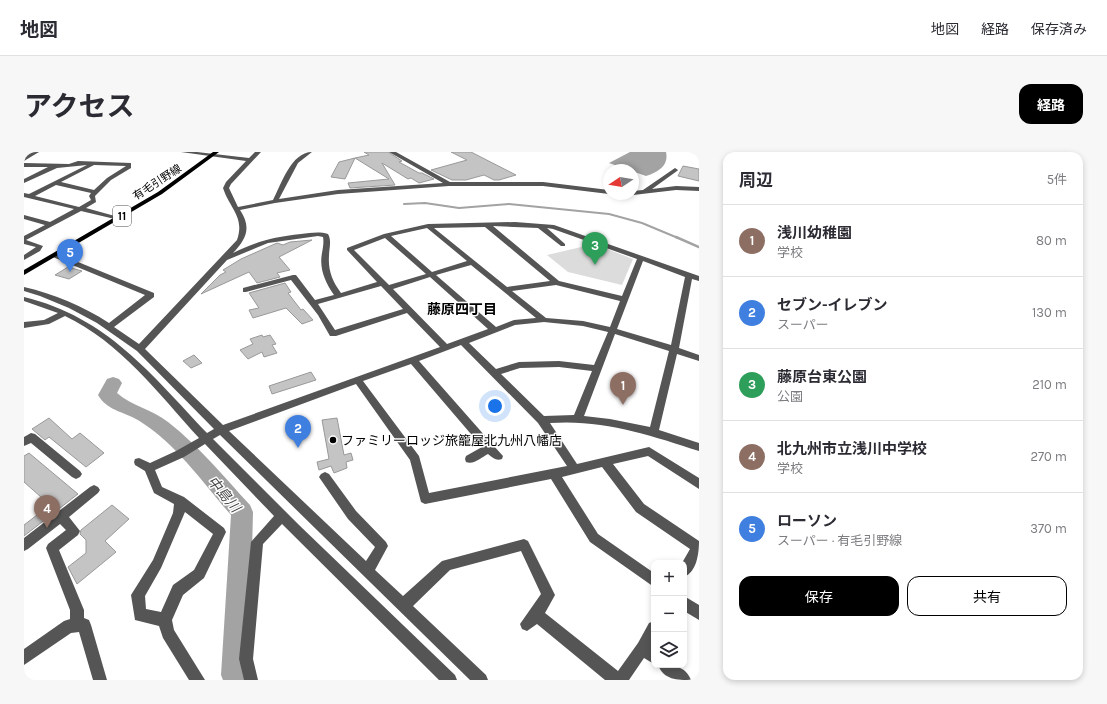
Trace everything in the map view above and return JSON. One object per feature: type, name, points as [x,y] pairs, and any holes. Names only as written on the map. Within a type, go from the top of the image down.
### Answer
[{"type":"main road","name":"有毛引野線","points":[[24,266],[154,191],[210,153]]},
{"type":"main road","name":"有毛引野線","points":[[24,273],[160,193],[210,153]]},
{"type":"street","points":[[24,159],[36,152]]},
{"type":"street","points":[[184,152],[210,153],[251,160]]},
{"type":"street","points":[[140,349],[240,241],[245,230],[244,222],[226,188],[228,183],[258,152]]},
{"type":"street","points":[[275,201],[296,162],[308,152]]},
{"type":"street","points":[[394,152],[450,184]]},
{"type":"street","points":[[27,196],[96,163]]},
{"type":"street","points":[[24,165],[69,166],[96,163],[129,164],[129,166],[112,175],[95,192],[92,196],[94,202],[24,238]]},
{"type":"street","points":[[24,181],[56,166]]},
{"type":"street","points":[[644,192],[676,170]]},
{"type":"street","points":[[56,183],[95,192]]},
{"type":"street","points":[[237,209],[275,201],[338,192],[450,184],[543,184],[603,191]]},
{"type":"street","points":[[639,192],[676,188],[699,189]]},
{"type":"street","points":[[27,196],[119,218]]},
{"type":"street","points":[[24,217],[50,224]]},
{"type":"street","points":[[445,347],[349,249],[386,235],[428,226],[515,224],[554,227],[689,277],[699,279]]},
{"type":"street","points":[[486,225],[556,283]]},
{"type":"street","points":[[428,226],[544,320]]},
{"type":"street","points":[[540,226],[563,245]]},
{"type":"street","points":[[224,258],[236,256],[258,244],[268,241],[318,234],[326,235],[328,242],[325,264],[327,279],[338,296]]},
{"type":"street","points":[[386,235],[493,329]]},
{"type":"street","points":[[24,242],[40,246],[38,250],[24,258]]},
{"type":"street","points":[[56,255],[151,295],[109,327]]},
{"type":"street","points":[[578,418],[612,332],[623,299],[641,258]]},
{"type":"street","points":[[314,303],[338,296],[431,275],[472,262]]},
{"type":"street","points":[[246,290],[293,277],[322,314],[333,334],[409,310]]},
{"type":"street","points":[[654,431],[674,350],[689,277]]},
{"type":"street","points":[[506,289],[556,283],[623,299]]},
{"type":"street","points":[[24,289],[43,294],[72,306],[109,327],[140,349],[221,430],[481,680]]},
{"type":"street","points":[[24,299],[66,313],[101,334],[130,357],[206,439],[282,516],[450,680]]},
{"type":"street","points":[[24,325],[46,322],[66,313]]},
{"type":"street","points":[[198,680],[168,633],[165,620],[178,590],[199,574],[220,532],[180,501],[158,490],[144,465],[180,454],[195,447],[221,430],[493,329],[514,323],[544,320],[572,322],[612,332],[699,358]]},
{"type":"street","points":[[462,341],[542,420],[574,468]]},
{"type":"street","points":[[412,359],[489,448],[498,456]]},
{"type":"street","points":[[495,373],[519,364],[559,364],[597,368]]},
{"type":"street","points":[[357,379],[415,459],[425,499],[554,474],[649,450],[699,484]]},
{"type":"street","points":[[542,420],[578,418],[616,422],[654,431],[699,447]]},
{"type":"street","points":[[24,442],[31,437],[76,474]]},
{"type":"street","points":[[470,459],[489,448]]},
{"type":"street","points":[[604,462],[640,508],[698,548],[687,566]]},
{"type":"street","points":[[554,474],[594,538],[651,579]]},
{"type":"street","points":[[325,477],[352,515],[382,546],[368,572]]},
{"type":"street","points":[[24,545],[94,490]]},
{"type":"street","points":[[165,620],[140,615],[138,594],[157,564],[179,513],[180,501]]},
{"type":"street","points":[[251,680],[246,659],[257,542],[282,516]]},
{"type":"street","points":[[61,517],[74,531],[52,548],[78,610],[77,625]]},
{"type":"street","points":[[403,606],[446,565],[524,545],[548,596],[531,620],[617,680]]},
{"type":"street","points":[[687,605],[699,613]]},
{"type":"street","points":[[24,658],[69,626],[84,625],[100,680]]},
{"type":"street","points":[[620,680],[649,652],[653,632]]},
{"type":"street","points":[[669,668],[684,680]]},
{"type":"shaded area","points":[[630,152],[666,152],[666,161],[662,168],[655,173],[646,176],[639,174],[639,164],[609,163]]},
{"type":"shaded area","points":[[594,244],[633,259],[622,285],[568,272],[547,255]]},
{"type":"building","points":[[364,152],[388,152],[402,161],[399,162],[434,179],[419,183],[411,178],[408,179],[382,163],[395,185],[350,188],[348,183],[389,179],[355,158],[369,155]]},
{"type":"building","points":[[451,152],[471,152],[516,175],[499,180],[494,180],[484,175],[466,180],[452,180],[431,170],[467,160]]},
{"type":"building","points":[[355,158],[345,179],[331,177],[339,162]]},
{"type":"building","points":[[683,166],[699,169],[699,181],[678,176]]},
{"type":"building","points":[[312,240],[279,257],[290,270],[277,273],[280,277],[257,283],[249,272],[201,294],[220,275],[226,272],[223,270],[241,259],[277,243],[283,245],[290,242]]},
{"type":"building","points":[[68,267],[82,271],[69,279],[55,275]]},
{"type":"building","points":[[285,283],[291,292],[288,293],[301,310],[303,309],[313,320],[302,324],[286,308],[253,318],[249,310],[259,308],[249,293]]},
{"type":"building","points":[[262,335],[263,337],[270,335],[276,344],[272,345],[277,353],[264,357],[262,352],[248,359],[240,350],[253,344],[250,339]]},
{"type":"building","points":[[194,355],[202,363],[191,368],[183,361]]},
{"type":"building","points":[[311,372],[316,380],[272,394],[269,386]]},
{"type":"building","points":[[49,418],[72,439],[80,433],[104,453],[86,467],[49,437],[45,440],[32,429]]},
{"type":"building","name":"ファミリーロッジ旅籠屋北九州八幡店","points":[[337,418],[344,455],[351,453],[353,460],[346,462],[347,468],[334,473],[331,466],[319,470],[317,462],[329,459],[322,420]]},
{"type":"building","points":[[29,453],[78,494],[24,536],[24,525],[50,505],[24,482],[24,456]]},
{"type":"building","points":[[112,505],[129,519],[105,541],[116,552],[77,584],[68,567],[86,553],[86,540],[80,534],[81,530]]},
{"type":"waterway","points":[[404,204],[425,203],[459,208],[509,204],[609,214],[642,223],[678,238]]},
{"type":"waterway","points":[[676,237],[699,247]]},
{"type":"waterway","name":"中島川","points":[[113,383],[107,395],[118,404],[148,417],[173,437],[242,512],[235,675],[238,680]]},
{"type":"place","name":"藤原台東公園","points":[[595,265]]},
{"type":"place","name":"ローソン","points":[[70,272]]},
{"type":"place","name":"浅川幼稚園","points":[[623,405]]},
{"type":"place","name":"ファミリーロッジ旅籠屋北九州八幡店","points":[[333,440]]},
{"type":"place","name":"セブン-イレブン","points":[[298,448]]},
{"type":"place","name":"北九州市立浅川中学校","points":[[47,528]]},
{"type":"district","name":"藤原四丁目","points":[[462,309]]}]
